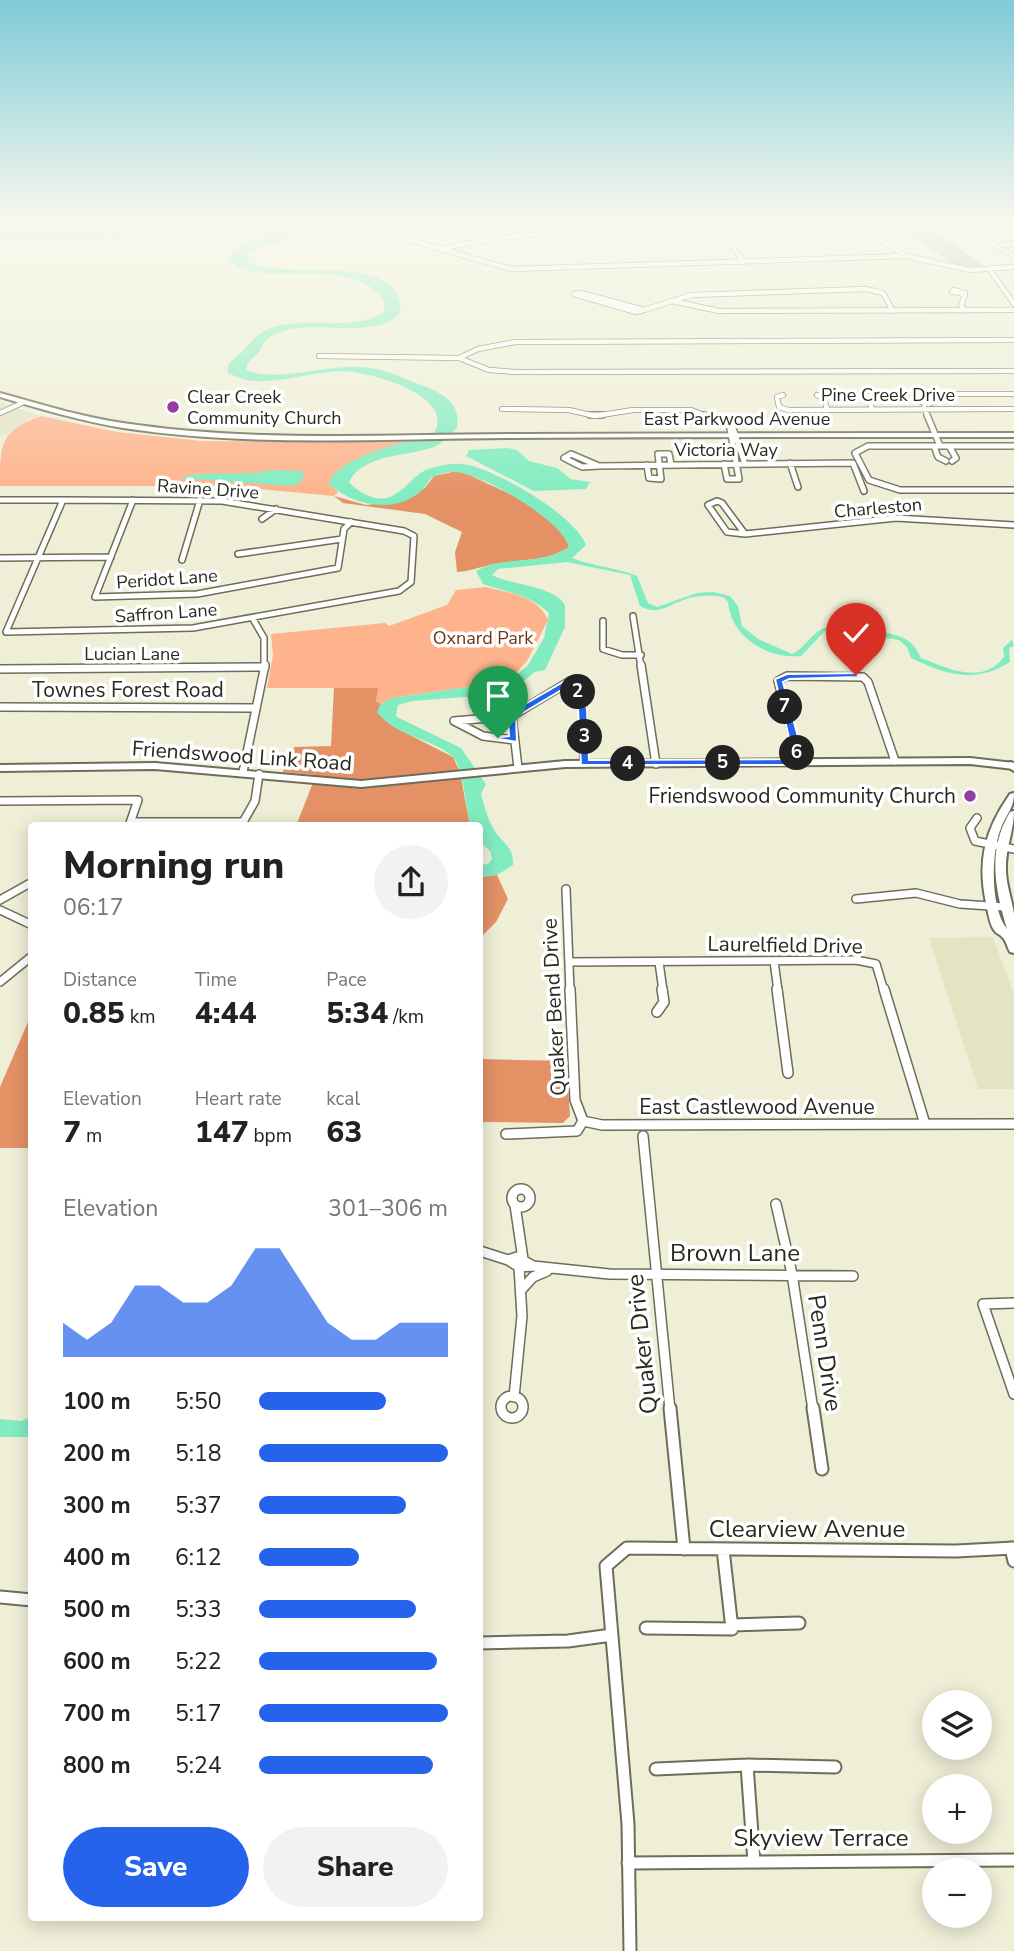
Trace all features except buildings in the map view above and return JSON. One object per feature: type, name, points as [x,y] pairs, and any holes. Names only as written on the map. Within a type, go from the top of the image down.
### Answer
[{"type":"main road","name":"East Parkwood Avenue","points":[[0,396],[93,422],[188,435],[1014,435]]},
{"type":"main road","name":"Friendswood Link Road","points":[[0,768],[155,766],[342,783],[391,783],[513,768],[584,763],[970,761],[1013,766]]},
{"type":"main road","points":[[1009,936],[1013,929],[1005,907],[999,875],[1002,848],[1000,817],[1014,796]]},
{"type":"main road","points":[[1014,814],[1002,848],[986,876],[999,929],[1009,936],[1014,949]]},
{"type":"street","points":[[459,358],[478,349],[512,342],[1014,340]]},
{"type":"street","points":[[319,356],[459,358],[489,370],[516,372],[1014,371]]},
{"type":"street","points":[[949,446],[956,458],[949,461],[938,457],[935,435],[924,409],[929,404],[953,394],[1014,394]]},
{"type":"street","name":"Pine Creek Drive","points":[[783,395],[777,399],[783,409],[1014,409]]},
{"type":"street","points":[[817,395],[824,399],[827,409]]},
{"type":"street","points":[[872,409],[868,396],[896,395],[929,404]]},
{"type":"street","points":[[0,411],[22,403]]},
{"type":"street","points":[[502,409],[569,410],[594,416],[628,411],[691,410],[729,423],[745,464]]},
{"type":"street","points":[[724,464],[727,479],[733,481],[739,478],[733,435]]},
{"type":"street","points":[[1014,446],[868,446],[855,453],[869,480],[890,489],[1014,490]]},
{"type":"street","points":[[647,465],[649,478],[655,481],[661,479],[658,454],[669,454],[671,464]]},
{"type":"street","points":[[576,455],[599,466],[582,467],[564,456],[576,455]]},
{"type":"street","points":[[790,463],[797,487]]},
{"type":"street","name":"Victoria Way","points":[[599,466],[853,463],[864,491]]},
{"type":"street","name":"Ravine Drive","points":[[0,500],[200,500],[276,509],[412,534]]},
{"type":"street","points":[[38,558],[63,500]]},
{"type":"street","points":[[0,558],[111,557],[132,500]]},
{"type":"street","points":[[182,560],[200,500]]},
{"type":"street","points":[[709,502],[722,503],[745,534],[727,532],[709,502]]},
{"type":"street","points":[[262,519],[276,509]]},
{"type":"street","name":"Charleston","points":[[745,534],[796,531],[896,518],[1014,525]]},
{"type":"street","points":[[238,554],[311,541],[342,540],[344,529],[351,522]]},
{"type":"street","name":"Saffron Lane","points":[[38,558],[6,632],[176,629],[253,619],[399,591],[411,582],[412,534]]},
{"type":"street","name":"Peridot Lane","points":[[111,557],[95,597],[168,596],[338,568],[342,540]]},
{"type":"street","points":[[633,616],[656,764]]},
{"type":"street","points":[[243,772],[265,667],[264,638],[253,619]]},
{"type":"street","points":[[603,621],[603,649],[641,655]]},
{"type":"street","name":"Lucian Lane","points":[[0,669],[265,667]]},
{"type":"street","points":[[800,762],[779,681],[782,678],[856,675],[868,682],[895,761]]},
{"type":"street","points":[[514,740],[483,736],[454,721],[512,716],[570,681],[576,685],[583,709],[584,763]]},
{"type":"street","name":"Townes Forest Road","points":[[0,707],[256,708]]},
{"type":"street","points":[[512,716],[513,768]]},
{"type":"street","points":[[243,822],[255,801],[259,774]]},
{"type":"street","points":[[0,801],[138,800],[131,822]]},
{"type":"street","points":[[977,818],[970,828],[971,835],[979,843],[1002,848]]},
{"type":"street","points":[[0,900],[28,884]]},
{"type":"street","name":"Quaker Bend Drive","points":[[566,889],[575,1100],[583,1121]]},
{"type":"street","points":[[856,899],[916,893],[960,904],[1005,907]]},
{"type":"street","points":[[0,911],[28,923]]},
{"type":"street","points":[[0,982],[28,960]]},
{"type":"street","name":"Laurelfield Drive","points":[[569,962],[856,960],[876,964],[925,1124]]},
{"type":"street","points":[[774,961],[788,1073]]},
{"type":"street","points":[[657,1012],[664,1002],[659,962]]},
{"type":"street","name":"East Castlewood Avenue","points":[[506,1134],[578,1131],[583,1121],[602,1125],[1014,1124]]},
{"type":"street","name":"Quaker Drive","points":[[643,1136],[684,1549]]},
{"type":"street","name":"Penn Drive","points":[[776,1204],[792,1274],[822,1469]]},
{"type":"street","points":[[514,1397],[521,1347],[522,1289],[515,1205]]},
{"type":"street","name":"Brown Lane","points":[[483,1252],[548,1270],[853,1276]]},
{"type":"street","points":[[522,1289],[533,1277],[548,1270]]},
{"type":"street","points":[[1014,1303],[983,1304],[985,1322],[994,1334],[1005,1361],[1014,1394]]},
{"type":"street","name":"Clearview Avenue","points":[[612,1635],[607,1565],[627,1548],[1013,1548]]},
{"type":"street","points":[[1013,1548],[1014,1561]]},
{"type":"street","points":[[646,1628],[732,1629],[723,1549]]},
{"type":"street","points":[[0,1597],[28,1600]]},
{"type":"street","points":[[732,1625],[799,1623]]},
{"type":"street","points":[[483,1643],[568,1641],[612,1635],[628,1863],[630,1951]]},
{"type":"street","points":[[747,1765],[754,1861]]},
{"type":"street","points":[[656,1769],[747,1765],[835,1767]]},
{"type":"street","name":"Skyview Terrace","points":[[628,1863],[1014,1860]]},
{"type":"shaded area","points":[[382,313],[400,313],[387,322],[371,327],[313,327],[277,333],[264,343],[246,369],[269,375],[346,367],[377,369],[424,386],[450,401],[456,412],[457,428],[439,445],[388,457],[365,466],[349,482],[361,492],[371,497],[387,498],[425,471],[450,464],[469,465],[516,485],[552,508],[579,533],[586,545],[572,558],[637,576],[648,603],[657,607],[697,593],[713,592],[730,596],[738,606],[742,626],[758,639],[792,654],[822,629],[838,626],[896,635],[912,644],[921,658],[953,670],[975,673],[995,666],[1004,657],[1003,648],[1012,640],[1014,646],[1009,648],[1010,662],[985,673],[960,675],[948,673],[911,658],[907,647],[899,640],[835,629],[825,631],[801,656],[776,654],[743,635],[723,597],[692,597],[662,609],[652,610],[640,606],[630,575],[567,562],[498,569],[492,575],[551,593],[565,605],[565,627],[545,670],[535,672],[517,686],[492,695],[412,701],[398,705],[396,716],[461,748],[486,784],[481,794],[487,815],[495,832],[509,848],[513,865],[497,875],[483,877],[483,865],[488,864],[492,859],[490,851],[483,845],[483,822],[469,822],[462,779],[453,757],[435,745],[394,727],[377,712],[381,704],[392,698],[496,683],[519,673],[528,665],[544,638],[549,613],[526,598],[483,584],[476,571],[499,563],[547,557],[569,547],[563,536],[537,512],[501,489],[467,474],[450,472],[434,476],[413,497],[389,505],[362,502],[338,491],[328,483],[347,464],[361,457],[434,433],[438,419],[433,407],[406,388],[353,372],[341,371],[260,381],[246,380],[228,373],[228,366],[232,361],[257,336],[270,328],[286,324],[371,319]]},
{"type":"shaded area","points":[[0,402],[41,416],[29,419],[6,435],[0,435]]},
{"type":"shaded area","points":[[469,450],[517,450],[529,461],[557,468],[571,479],[590,482],[586,489],[534,491],[466,456]]},
{"type":"shaded area","points":[[303,471],[304,475],[300,483],[293,486],[179,478],[201,474]]},
{"type":"shaded area","points":[[457,471],[513,495],[542,512],[554,522],[569,547],[542,558],[457,572],[455,552],[462,532],[425,514],[343,503],[334,496],[366,505],[399,501],[425,488],[434,476]]},
{"type":"shaded area","points":[[334,688],[378,688],[376,701],[381,704],[378,712],[400,730],[453,757],[460,772],[469,822],[298,822],[316,775],[283,772],[284,765],[291,765],[294,747],[331,746]]},
{"type":"shaded area","points":[[497,875],[508,899],[496,922],[483,935],[483,877]]},
{"type":"shaded area","points":[[993,937],[1014,995],[1014,1089],[978,1089],[929,938]]},
{"type":"shaded area","points":[[28,1022],[28,1148],[0,1148],[0,1087]]},
{"type":"shaded area","points":[[483,1059],[566,1061],[570,1116],[563,1123],[483,1122]]},
{"type":"shaded area","points":[[28,1418],[28,1437],[0,1437],[0,1419],[21,1421]]},
{"type":"green space","points":[[41,416],[117,432],[202,441],[411,442],[329,483],[338,492],[334,496],[227,486],[0,486],[5,441],[17,427]]},
{"type":"green space","name":"Oxnard Park","points":[[486,587],[530,601],[548,620],[527,661],[509,681],[392,698],[381,704],[376,701],[377,688],[267,688],[273,655],[271,634],[385,623],[389,626],[447,605],[456,590]]},
{"type":"place","name":"Clear Creek Community Church","points":[[173,407]]},
{"type":"place","name":"Friendswood Community Church","points":[[970,796]]},
{"type":"route","points":[[498,738],[514,740],[512,716],[570,681],[576,685],[583,709],[586,744],[584,763],[800,762],[779,681],[787,676],[856,675]]}]
